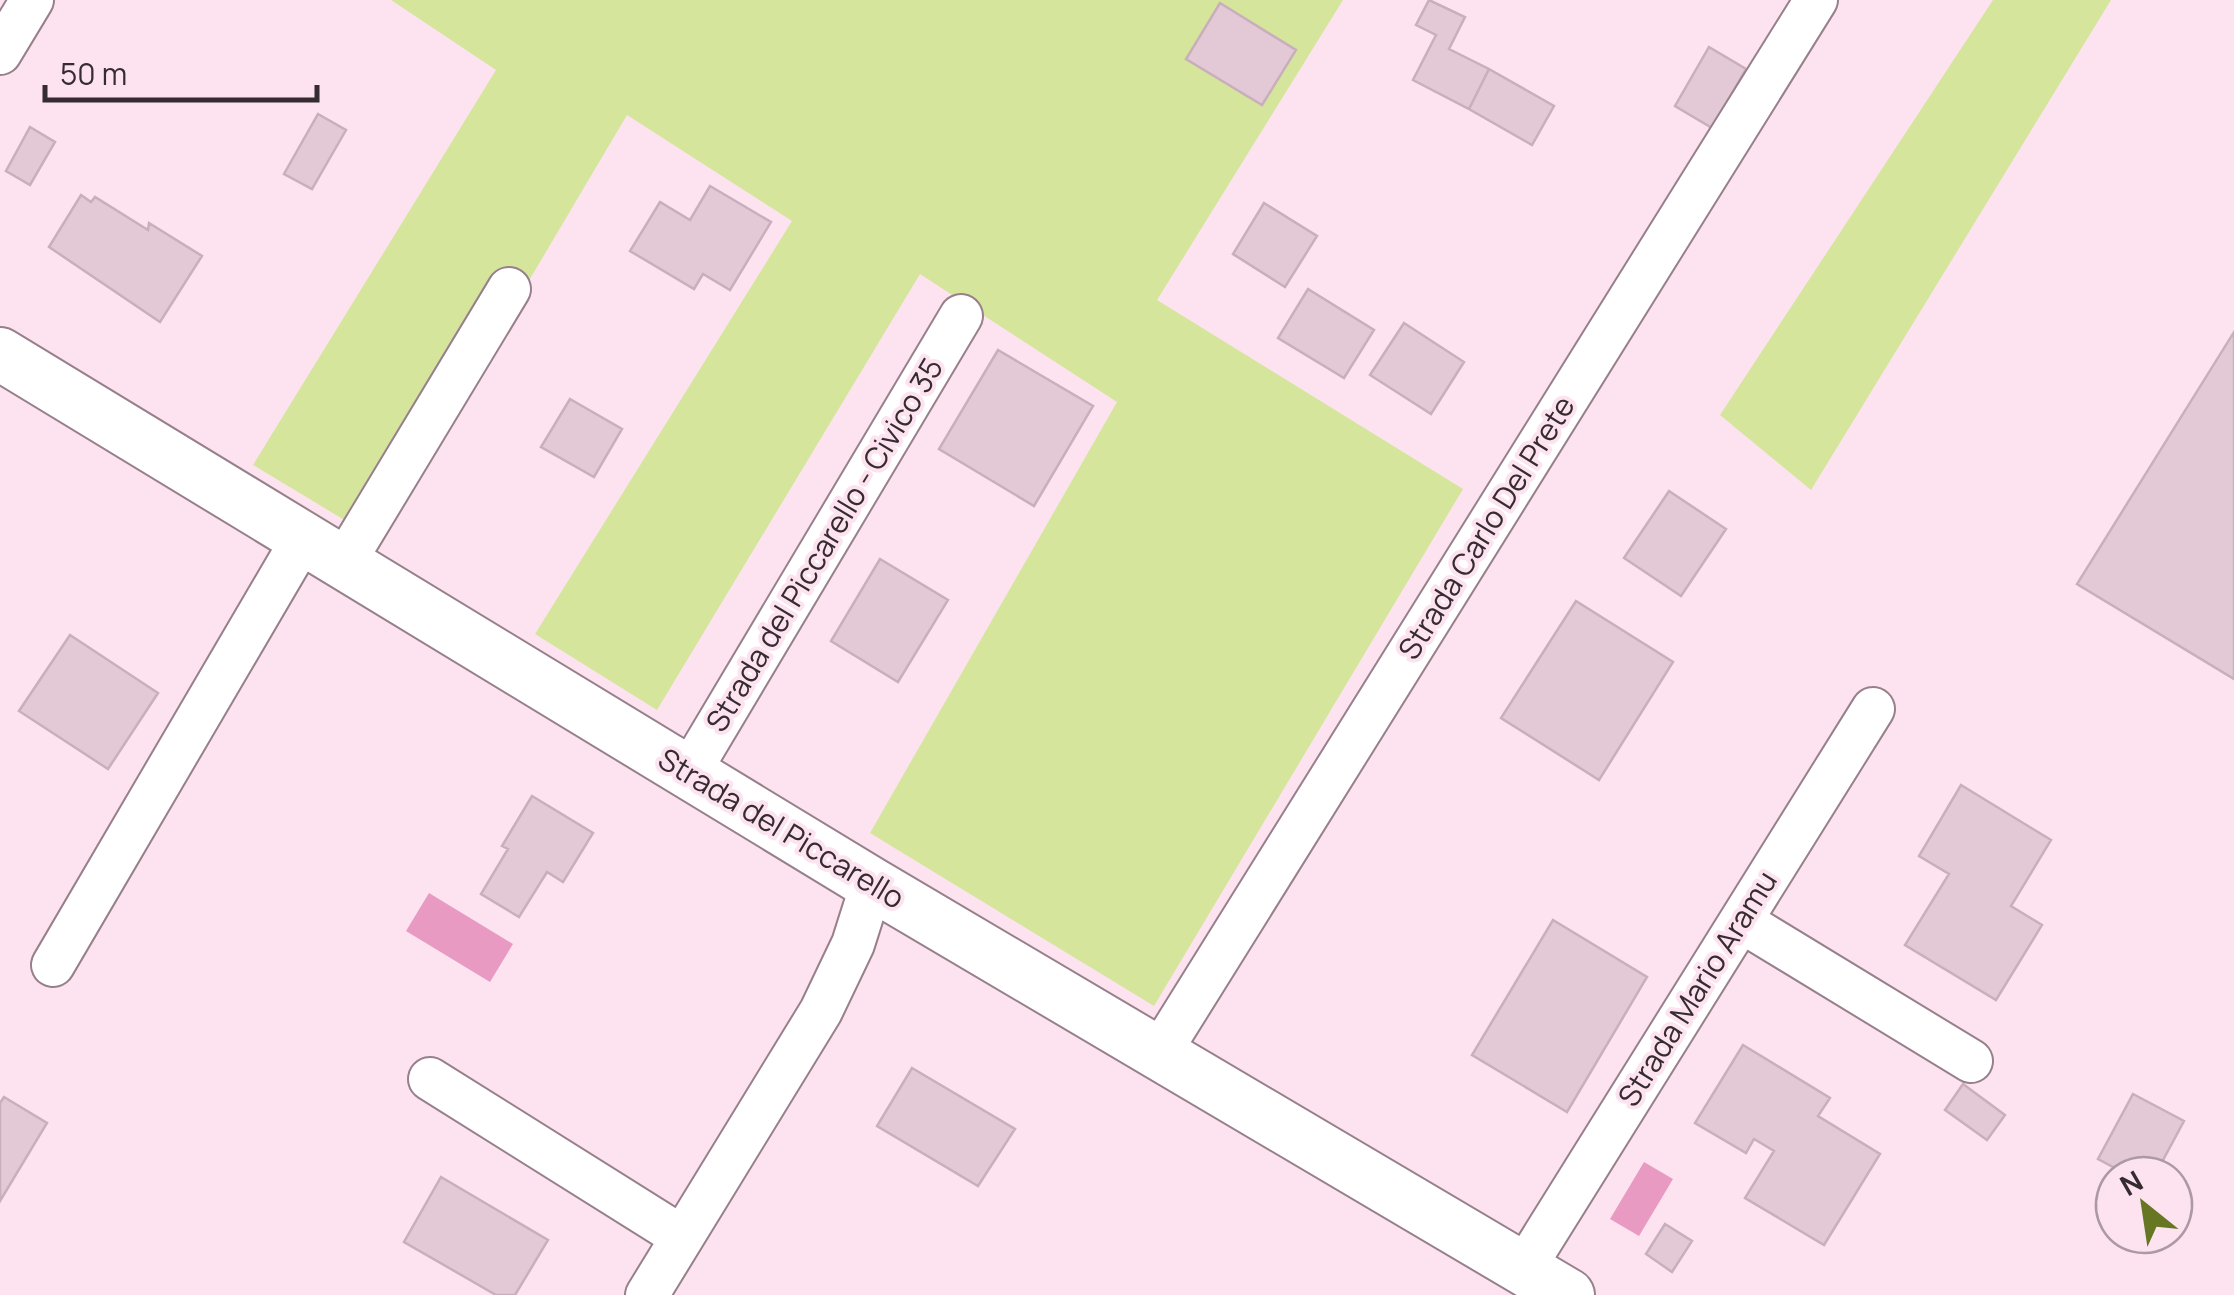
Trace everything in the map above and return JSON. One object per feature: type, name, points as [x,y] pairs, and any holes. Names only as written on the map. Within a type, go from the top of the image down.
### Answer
[{"type":"street","points":[[0,52],[32,0]]},
{"type":"street","name":"Strada Carlo Del Prete","points":[[1158,1055],[1816,0]]},
{"type":"street","points":[[53,965],[323,552],[509,289]]},
{"type":"street","name":"Strada del Piccarello - Civico 35","points":[[688,774],[961,316]]},
{"type":"street","name":"Strada del Piccarello","points":[[0,354],[688,774],[1568,1295]]},
{"type":"street","name":"Strada Mario Aramu","points":[[1524,1268],[1873,709]]},
{"type":"street","points":[[646,1295],[821,1011],[853,944],[872,884]]},
{"type":"street","points":[[1740,921],[1971,1062]]},
{"type":"street","points":[[430,1079],[682,1238]]},
{"type":"green space","points":[[391,0],[1343,0],[1157,300],[1463,489],[1154,1006],[870,833],[1117,402],[920,274],[657,710],[535,634],[792,221],[627,115],[376,539],[253,465],[496,70]]},
{"type":"green space","points":[[1993,0],[2111,0],[1811,490],[1720,415]]},
{"type":"shaded area","points":[[429,893],[513,944],[490,982],[406,931]]},
{"type":"shaded area","points":[[1644,1162],[1673,1179],[1639,1236],[1610,1219]]},
{"type":"building","points":[[1429,0],[1465,17],[1449,49],[1489,69],[1469,109],[1413,80],[1436,35],[1416,25]]},
{"type":"building","points":[[1220,3],[1296,50],[1262,105],[1186,59]]},
{"type":"building","points":[[1709,47],[1746,69],[1712,128],[1675,106]]},
{"type":"building","points":[[1489,69],[1554,106],[1532,145],[1469,109]]},
{"type":"building","points":[[318,114],[346,130],[312,189],[284,174]]},
{"type":"building","points":[[30,127],[55,142],[30,185],[6,171]]},
{"type":"building","points":[[710,186],[771,222],[730,290],[703,274],[694,289],[630,251],[660,202],[690,220]]},
{"type":"building","points":[[81,195],[91,202],[95,197],[148,230],[149,223],[202,256],[160,322],[49,247]]},
{"type":"building","points":[[1264,203],[1317,236],[1285,287],[1233,254]]},
{"type":"building","points":[[1308,289],[1374,330],[1344,378],[1278,338]]},
{"type":"building","points":[[1404,323],[1464,362],[1431,414],[1370,375]]},
{"type":"building","points":[[2234,332],[2234,679],[2077,584]]},
{"type":"building","points":[[998,350],[1093,406],[1034,506],[939,449]]},
{"type":"building","points":[[570,399],[622,429],[594,477],[541,447]]},
{"type":"building","points":[[1669,491],[1726,529],[1681,596],[1624,558]]},
{"type":"building","points":[[880,559],[948,600],[898,682],[831,641]]},
{"type":"building","points":[[1576,601],[1673,662],[1599,780],[1501,718]]},
{"type":"building","points":[[70,635],[158,693],[108,769],[19,711]]},
{"type":"building","points":[[1961,785],[2051,840],[2011,906],[2042,925],[1996,1000],[1905,945],[1949,874],[1919,856]]},
{"type":"building","points":[[532,796],[593,833],[563,882],[547,872],[519,917],[481,894],[508,849],[502,846]]},
{"type":"building","points":[[1553,920],[1647,977],[1567,1112],[1472,1055]]},
{"type":"building","points":[[1743,1045],[1830,1098],[1818,1116],[1880,1154],[1824,1245],[1745,1198],[1774,1151],[1754,1139],[1746,1153],[1695,1123]]},
{"type":"building","points":[[912,1068],[1015,1129],[978,1186],[877,1126]]},
{"type":"building","points":[[1963,1084],[2005,1115],[1987,1140],[1945,1110]]},
{"type":"building","points":[[2133,1094],[2184,1121],[2166,1155],[2100,1155]]},
{"type":"building","points":[[4,1097],[47,1123],[0,1201],[0,1103]]},
{"type":"building","points":[[441,1177],[548,1240],[515,1295],[496,1295],[404,1242]]},
{"type":"building","points":[[1665,1224],[1692,1241],[1672,1272],[1646,1254]]}]
